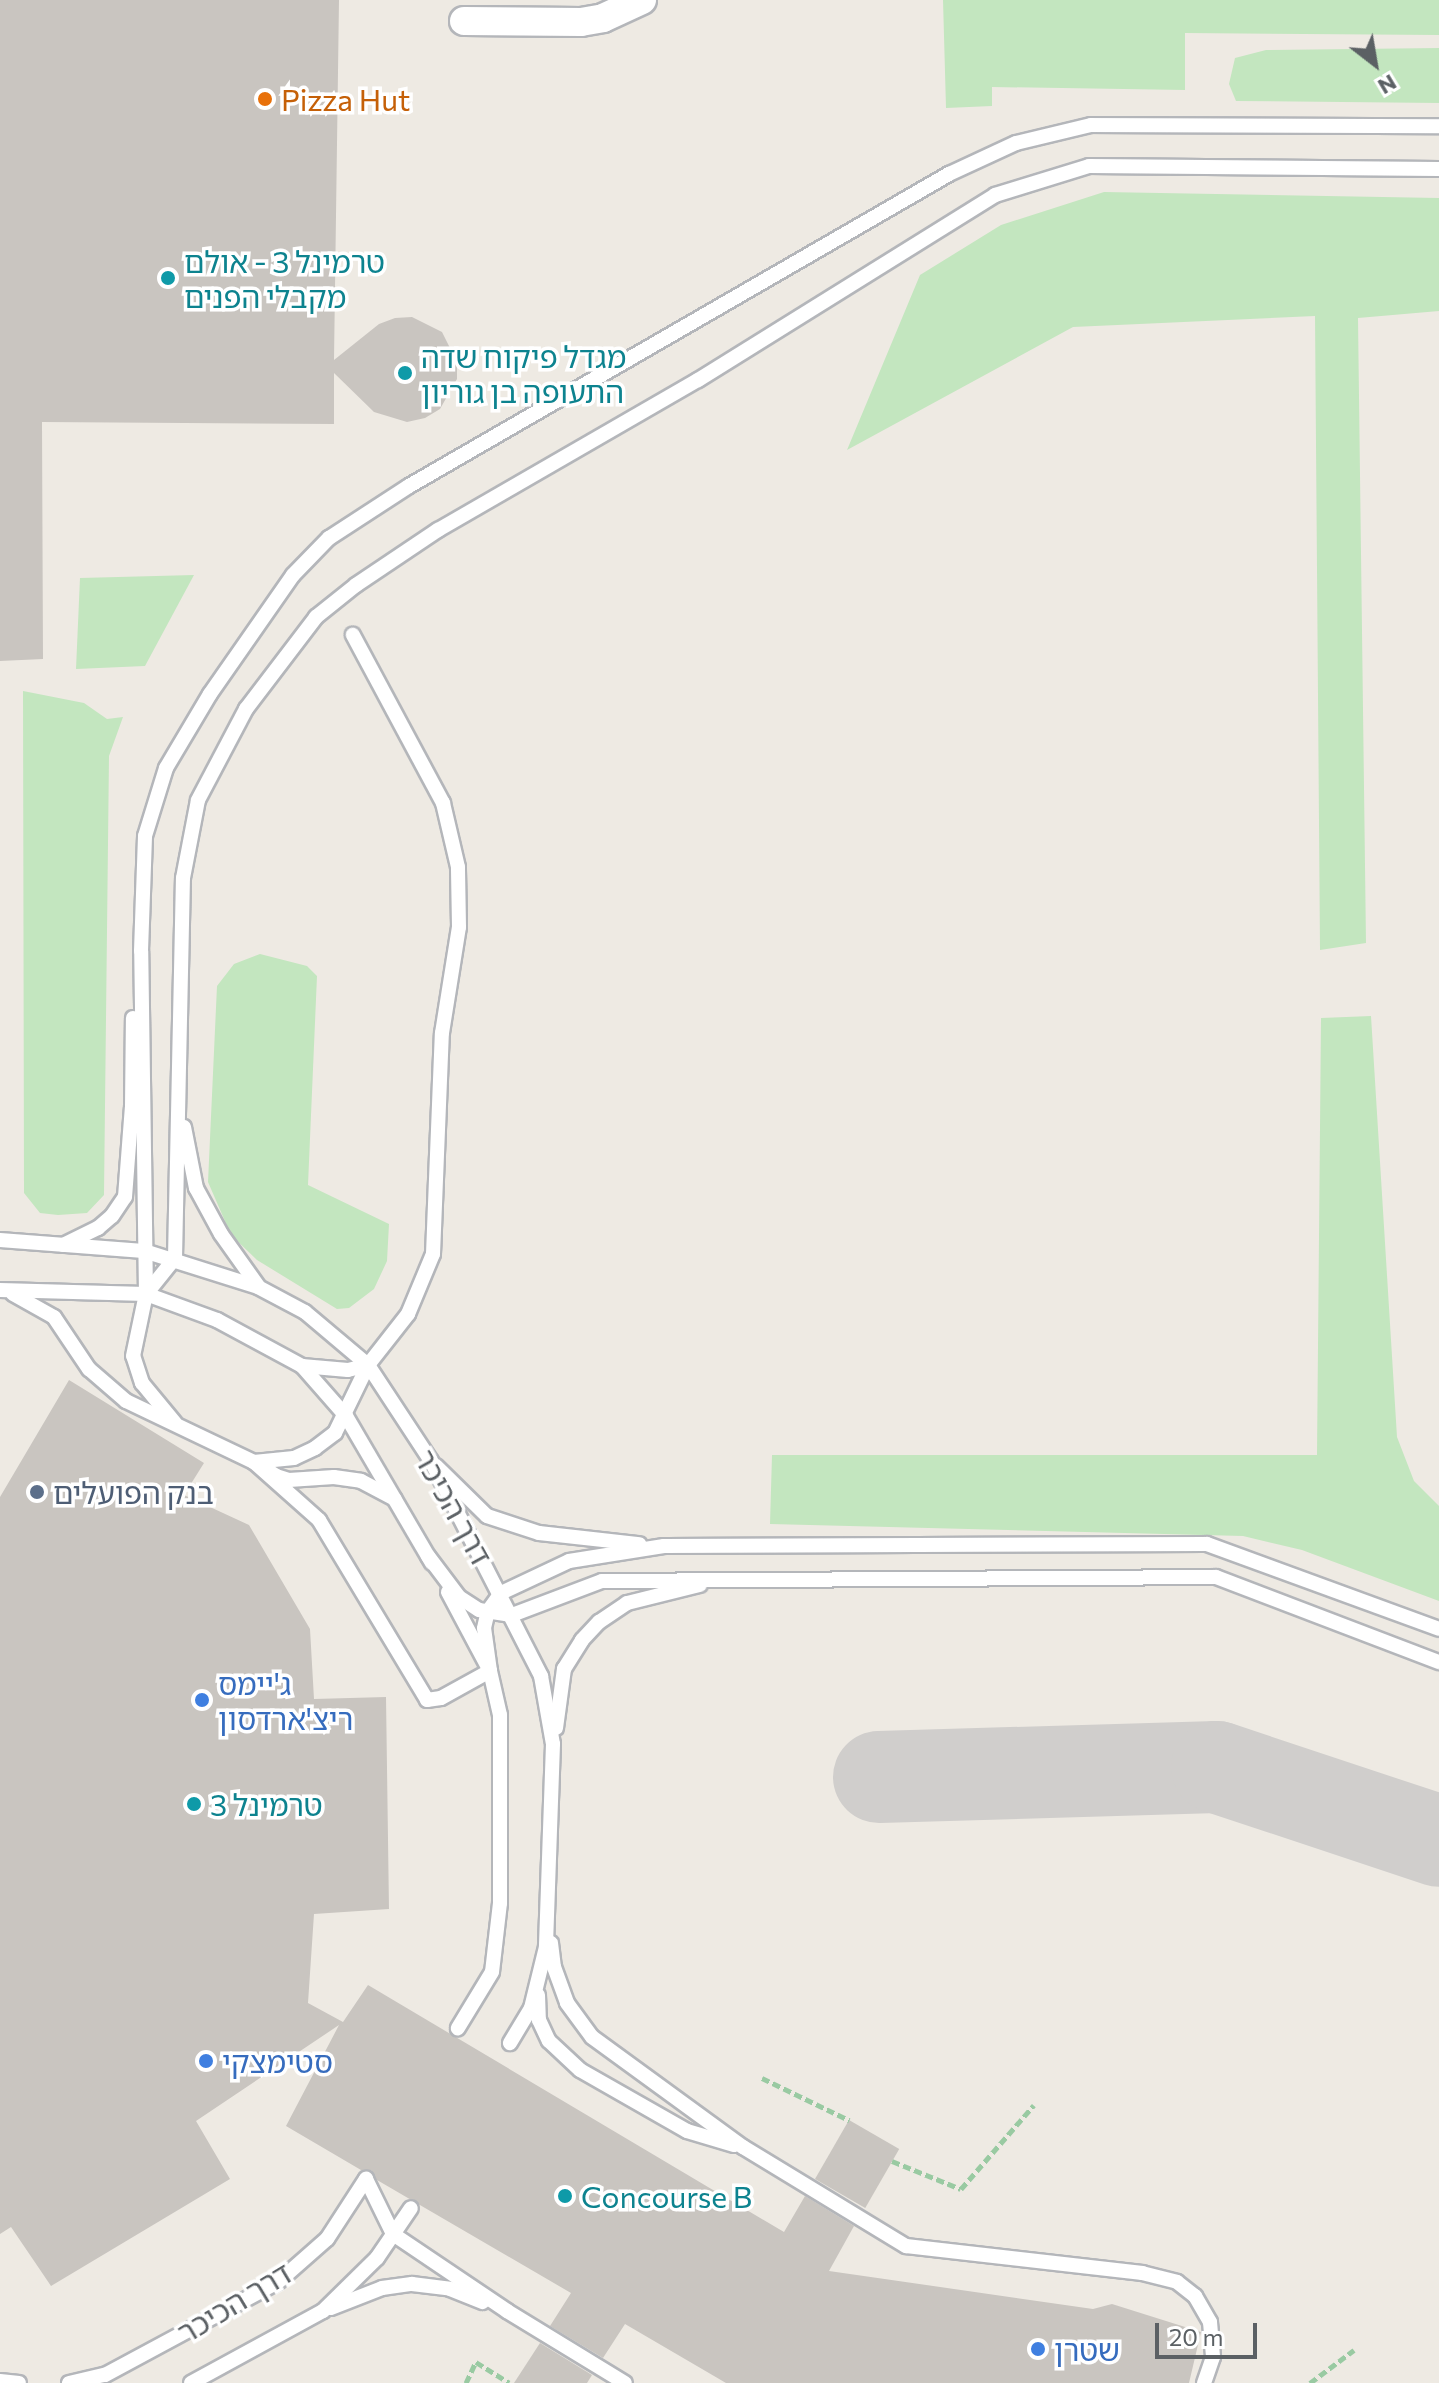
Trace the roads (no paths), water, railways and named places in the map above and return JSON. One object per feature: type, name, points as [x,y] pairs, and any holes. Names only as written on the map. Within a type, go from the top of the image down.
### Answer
[{"type":"street","points":[[464,21],[581,22],[603,18],[642,0]]},
{"type":"lane","points":[[175,1423],[142,1383],[133,1356],[146,1294],[141,951],[145,836],[166,768],[210,694],[293,575],[329,538],[409,486],[949,174],[1016,143],[1091,125],[1439,126]]},
{"type":"lane","points":[[146,1294],[175,1258],[183,878],[198,800],[246,709],[316,617],[356,585],[438,530],[698,380],[995,195],[1089,166],[1439,169]]},
{"type":"lane","points":[[254,1462],[294,1458],[335,1433],[346,1416],[368,1365],[408,1314],[433,1254],[442,1033],[459,927],[458,867],[443,803],[353,635]]},
{"type":"lane","points":[[63,1245],[98,1228],[112,1216],[125,1197],[132,1107],[133,1002],[141,951]]},
{"type":"lane","points":[[178,1085],[196,1188],[221,1234],[258,1287]]},
{"type":"lane","name":"דרך הכיכר","points":[[0,1240],[144,1251],[175,1258],[258,1287],[305,1312],[368,1365],[431,1461],[541,1676],[553,1744],[546,1947],[531,2008],[510,2043]]},
{"type":"lane","points":[[2,1290],[32,1302],[54,1317],[89,1369],[126,1401],[254,1462],[276,1476],[289,1480],[334,1477],[361,1481],[395,1499]]},
{"type":"lane","name":"דרך הכיכר","points":[[2,1290],[146,1294],[217,1320],[302,1366],[346,1416],[428,1556],[490,1671],[500,1715],[500,1903],[492,1972],[458,2028]]},
{"type":"lane","points":[[302,1366],[348,1370],[368,1365]]},
{"type":"lane","points":[[431,1461],[460,1486],[487,1516],[539,1533],[664,1546],[1207,1544],[1439,1629]]},
{"type":"lane","points":[[254,1462],[319,1520],[427,1700],[441,1698],[490,1671],[484,1628],[488,1611],[501,1593],[569,1561],[664,1546]]},
{"type":"lane","points":[[428,1556],[459,1597],[479,1610],[512,1615],[602,1581],[1216,1577],[1439,1662]]},
{"type":"lane","points":[[553,1744],[564,1669],[599,1622],[627,1603],[725,1579]]},
{"type":"lane","points":[[547,1902],[554,1967],[567,2003],[592,2037],[743,2147],[906,2246],[1142,2273],[1177,2282],[1195,2296],[1210,2322],[1213,2357],[1204,2383]]},
{"type":"lane","points":[[538,1978],[539,2020],[549,2041],[580,2070],[687,2131],[743,2147]]},
{"type":"lane","name":"דרך הכיכר","points":[[69,2383],[105,2375],[278,2282],[327,2239],[366,2179],[393,2234]]},
{"type":"lane","name":"דרך הכיכר","points":[[191,2383],[323,2311],[377,2258],[411,2208]]},
{"type":"lane","points":[[393,2234],[507,2311],[625,2383]]},
{"type":"lane","points":[[323,2311],[382,2288],[412,2284],[450,2289],[507,2311]]},
{"type":"lane","points":[[0,2381],[19,2383]]},
{"type":"place","name":"Pizza Hut","points":[[265,99]]},
{"type":"place","name":"טרמינל 3 - אולם מקבלי הפנים","points":[[168,278]]},
{"type":"place","name":"מגדל פיקוח שדה התעופה בן גוריון","points":[[405,373]]},
{"type":"place","name":"בנק הפועלים","points":[[37,1492]]},
{"type":"place","name":"ג'יימס ריצ'ארדסון","points":[[202,1700]]},
{"type":"place","name":"טרמינל 3","points":[[194,1804]]},
{"type":"place","name":"סטימצקי","points":[[206,2061]]},
{"type":"place","name":"Concourse B","points":[[565,2196]]},
{"type":"place","name":"שטרן","points":[[1038,2349]]}]
